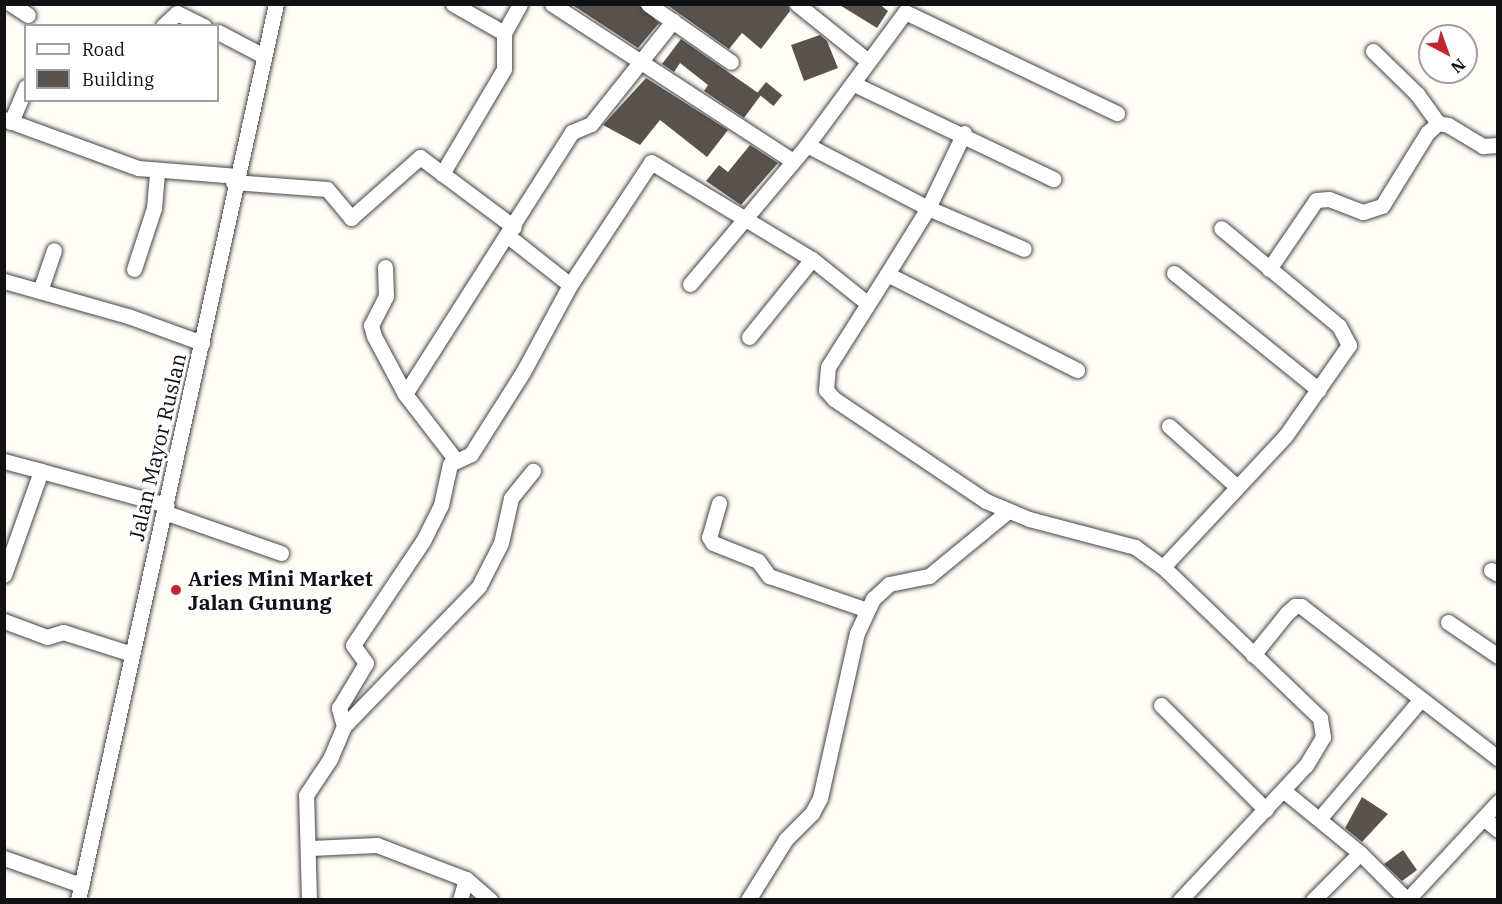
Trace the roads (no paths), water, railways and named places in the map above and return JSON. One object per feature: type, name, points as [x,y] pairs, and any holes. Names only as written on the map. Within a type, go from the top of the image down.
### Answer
[{"type":"street","points":[[11,4],[28,15]]},
{"type":"street","points":[[453,4],[504,33]]},
{"type":"street","points":[[442,174],[504,69],[504,33],[520,4]]},
{"type":"street","points":[[552,4],[793,161]]},
{"type":"street","points":[[648,4],[731,62]]},
{"type":"street","points":[[797,4],[867,60]]},
{"type":"street","name":"Jalan Mayor Ruslan","points":[[80,892],[202,344],[235,179],[274,6]]},
{"type":"street","points":[[690,284],[807,146],[854,84],[867,60],[905,12],[909,12],[982,51],[1117,113]]},
{"type":"street","points":[[165,24],[177,13],[200,24]]},
{"type":"street","points":[[405,394],[511,232],[572,132],[591,124],[638,62],[673,21]]},
{"type":"street","points":[[219,33],[264,56]]},
{"type":"street","points":[[1373,51],[1417,94],[1438,123],[1448,125],[1483,146],[1497,145]]},
{"type":"street","points":[[854,84],[964,134],[1053,179]]},
{"type":"street","points":[[24,91],[8,121],[113,161],[157,170],[327,189],[351,218],[420,158],[511,232],[570,285]]},
{"type":"street","points":[[1269,269],[1316,200],[1329,199],[1363,212],[1382,206],[1427,133],[1438,123]]},
{"type":"street","points":[[964,134],[928,208],[828,367],[825,379],[830,395],[891,440],[1008,511],[1135,547],[1163,567],[1310,706],[1323,727],[1323,737],[1306,765],[1180,900]]},
{"type":"street","points":[[807,146],[928,208],[1024,249]]},
{"type":"street","points":[[344,726],[339,708],[366,663],[353,645],[423,540],[441,505],[450,464],[455,459],[465,459],[471,454],[523,372],[570,285],[651,162],[812,258],[867,303]]},
{"type":"street","points":[[134,268],[156,197],[157,170]]},
{"type":"street","points":[[1163,567],[1236,486],[1286,435],[1346,354],[1347,336],[1221,228]]},
{"type":"street","points":[[40,291],[54,250]]},
{"type":"street","points":[[749,337],[812,258]]},
{"type":"street","points":[[386,267],[386,296],[371,329],[385,363],[405,394],[455,459]]},
{"type":"street","points":[[1174,273],[1319,390]]},
{"type":"street","points":[[887,274],[1077,370]]},
{"type":"street","points":[[4,280],[202,344]]},
{"type":"street","points":[[1169,426],[1236,486]]},
{"type":"street","points":[[4,461],[165,508],[281,553]]},
{"type":"street","points":[[4,575],[41,471]]},
{"type":"street","points":[[309,900],[310,848],[304,802],[330,759],[344,726],[479,586],[501,543],[511,498],[533,471]]},
{"type":"street","points":[[719,502],[710,537],[713,543],[758,561],[769,576],[867,610]]},
{"type":"street","points":[[748,900],[786,839],[812,813],[820,798],[857,633],[867,610],[889,584],[929,576],[1008,511]]},
{"type":"street","points":[[1254,655],[1287,613],[1295,606],[1301,606],[1497,758]]},
{"type":"street","points":[[4,621],[47,637],[63,632],[132,654]]},
{"type":"street","points":[[1448,622],[1497,656]]},
{"type":"street","points":[[1320,818],[1420,700]]},
{"type":"street","points":[[1161,705],[1266,810]]},
{"type":"street","points":[[1284,791],[1320,818],[1360,853],[1407,900],[1485,819],[1497,802]]},
{"type":"street","points":[[1485,819],[1497,830]]},
{"type":"street","points":[[310,848],[377,845],[466,879],[490,900]]},
{"type":"street","points":[[1313,900],[1360,853]]},
{"type":"street","points":[[4,858],[80,892]]},
{"type":"street","points":[[460,900],[466,879]]},
{"type":"place","name":"Aries Mini Market Jalan Gunung","points":[[176,590]]}]
